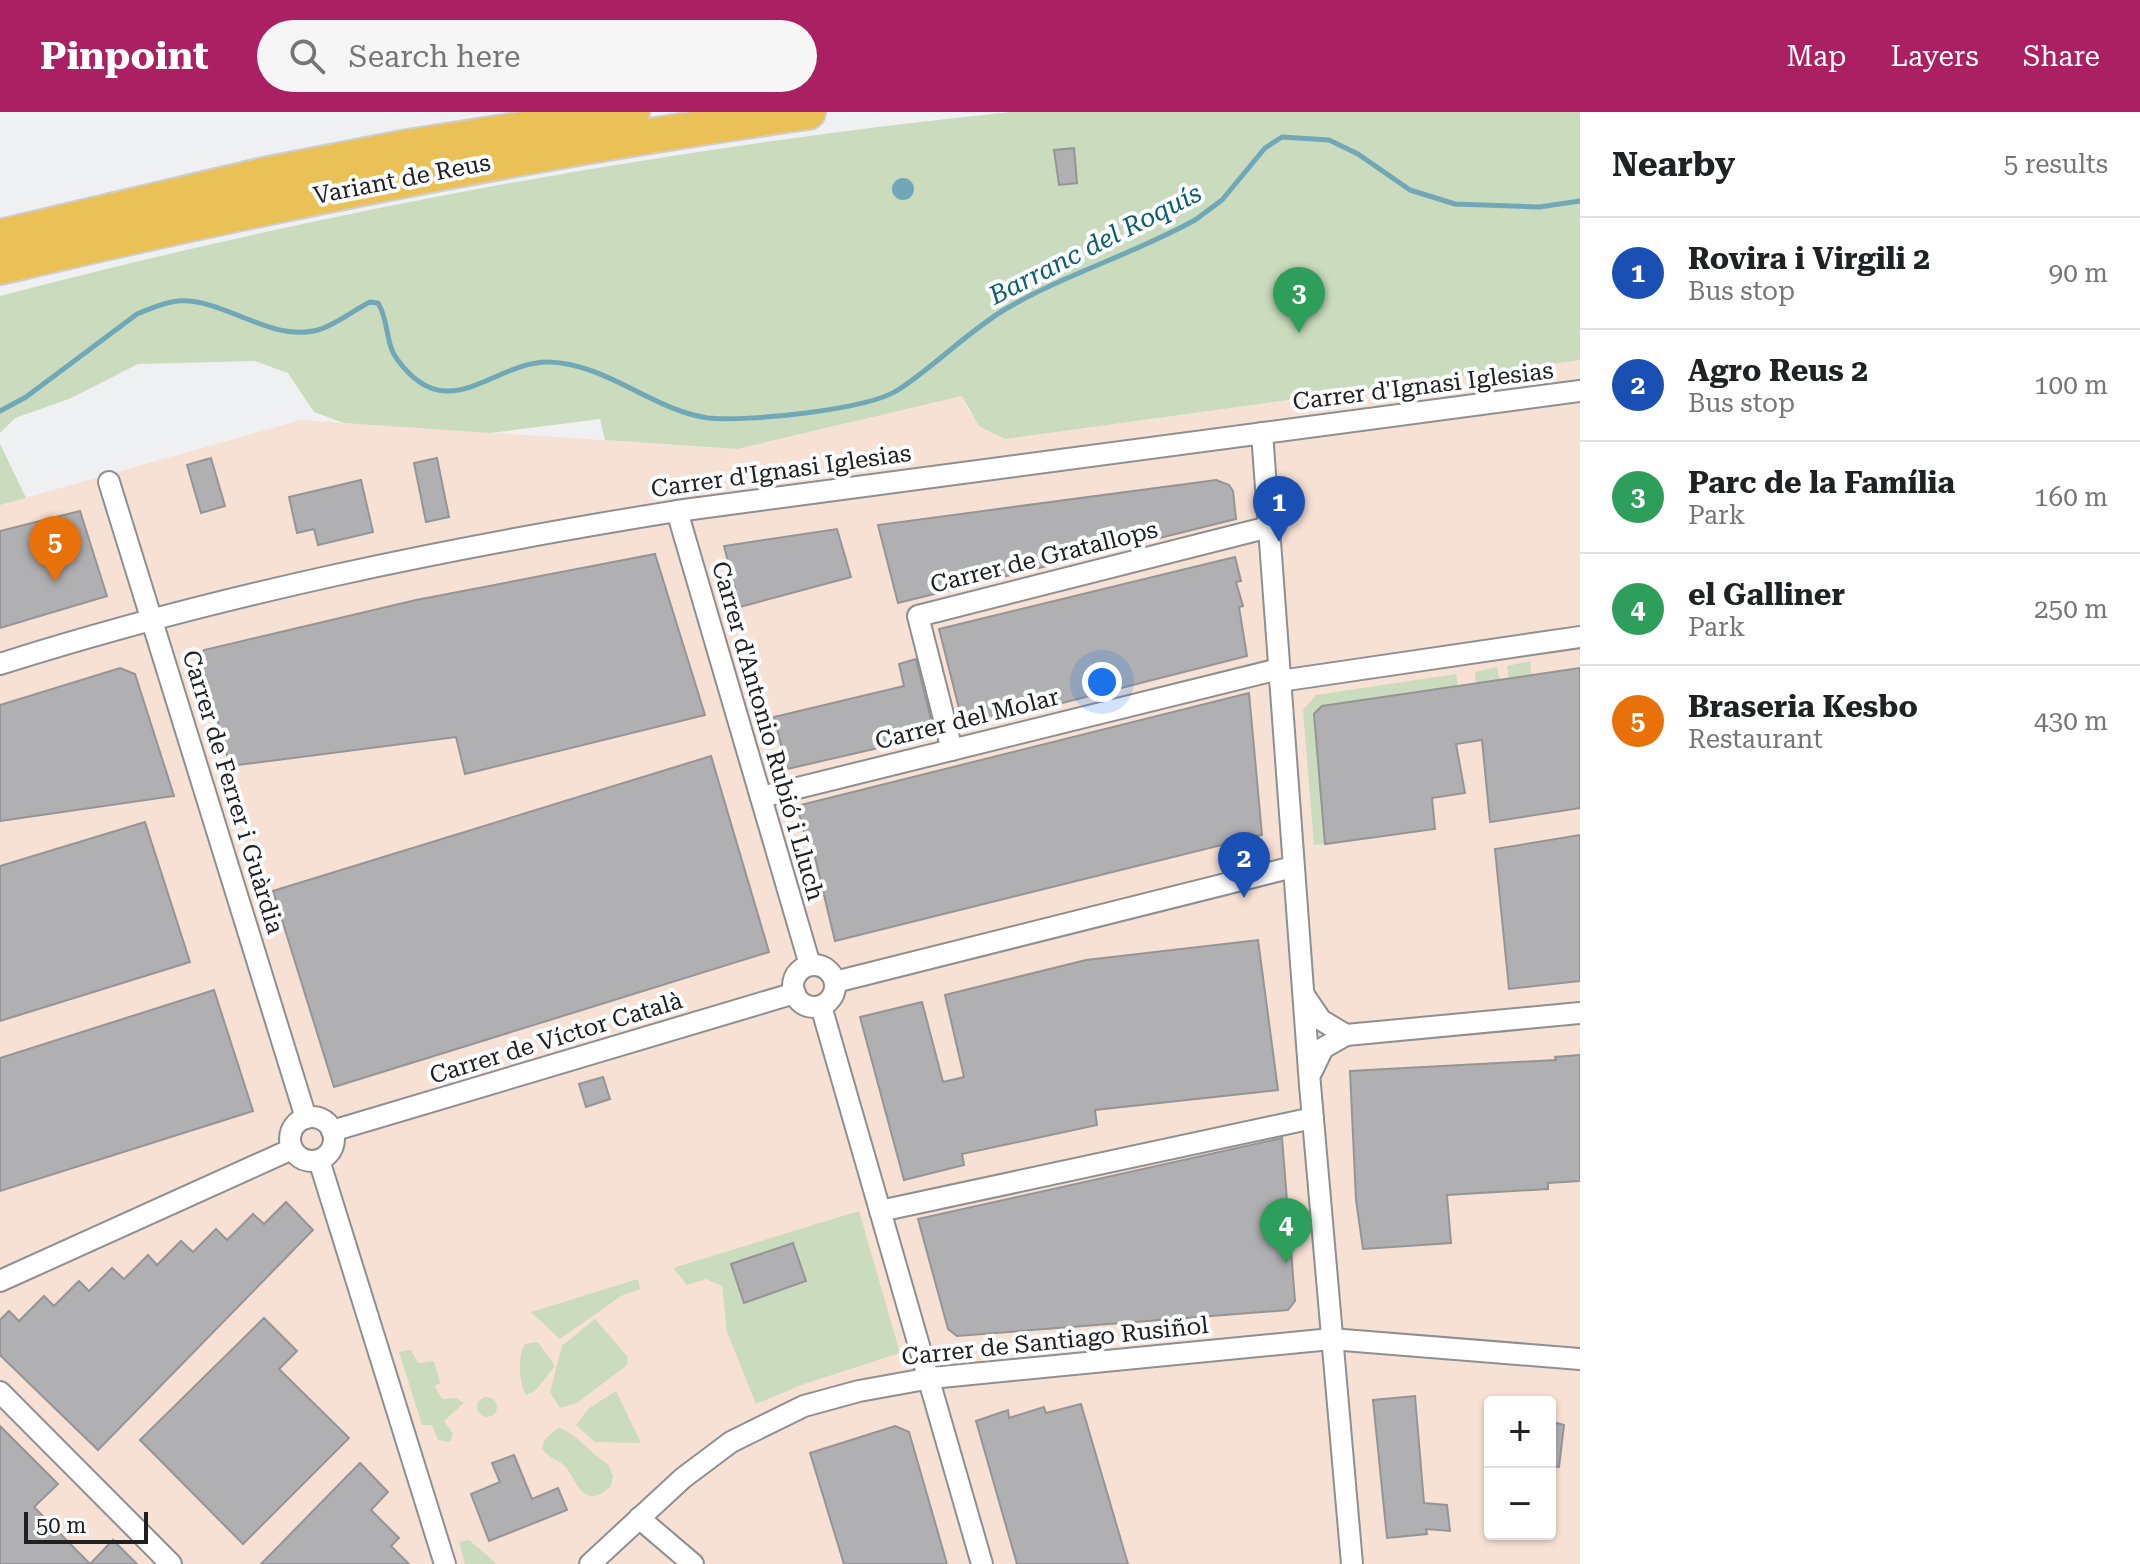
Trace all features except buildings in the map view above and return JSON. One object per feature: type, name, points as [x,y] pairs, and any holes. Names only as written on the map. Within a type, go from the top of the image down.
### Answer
[{"type":"highway","name":"Variant de Reus","points":[[0,237],[264,175],[408,147],[632,112]]},
{"type":"highway","name":"Variant de Reus","points":[[0,267],[224,214],[469,165],[808,112]]},
{"type":"highway","points":[[0,219],[149,187],[264,175]]},
{"type":"highway","points":[[0,281],[55,268],[224,214]]},
{"type":"street","name":"Carrer d'Ignasi Iglesias","points":[[0,664],[152,619],[402,561],[677,511],[1580,391]]},
{"type":"street","points":[[1262,433],[1310,1085],[1352,1564]]},
{"type":"street","name":"Carrer de Ferrer i Guàrdia","points":[[109,482],[306,1118]]},
{"type":"street","name":"Carrer d'Antonio Rubió i Lluch","points":[[677,511],[810,965]]},
{"type":"street","name":"Carrer de Gratallops","points":[[952,750],[918,616],[1269,527]]},
{"type":"street","name":"Carrer del Molar","points":[[761,797],[1280,675],[1580,637]]},
{"type":"street","points":[[835,982],[1293,867]]},
{"type":"street","points":[[810,965],[826,969],[835,982],[833,995],[821,1006],[805,1005],[795,993],[797,974],[810,965]]},
{"type":"street","name":"Carrer de Víctor Català","points":[[332,1131],[795,993]]},
{"type":"street","points":[[1303,994],[1321,1020],[1346,1035]]},
{"type":"street","points":[[821,1006],[931,1378],[982,1564]]},
{"type":"street","points":[[1310,1085],[1316,1058],[1323,1048],[1346,1035],[1580,1013]]},
{"type":"street","points":[[306,1118],[322,1120],[332,1131],[331,1150],[319,1160],[303,1160],[292,1149],[292,1130],[306,1118]]},
{"type":"street","points":[[880,1211],[1313,1118]]},
{"type":"street","points":[[0,1281],[292,1149]]},
{"type":"street","points":[[319,1160],[445,1564]]},
{"type":"street","name":"Carrer de Santiago Rusiñol","points":[[590,1564],[683,1478],[731,1442],[804,1406],[931,1378],[1331,1339],[1580,1359]]},
{"type":"street","points":[[0,1392],[171,1564]]},
{"type":"street","points":[[639,1518],[693,1564]]},
{"type":"shaded area","points":[[1580,360],[1580,1564],[0,1564],[0,505],[301,420],[737,449],[962,396],[969,411],[1005,439]]},
{"type":"green space","points":[[1011,112],[1580,112],[1580,360],[1005,439],[979,426],[962,396],[737,449],[605,440],[600,419],[491,433],[344,423],[314,412],[288,373],[255,361],[138,364],[69,399],[15,418],[0,433],[0,296],[250,235],[502,184],[756,143]]},
{"type":"green space","points":[[0,444],[26,498],[0,505]]},
{"type":"green space","points":[[1530,661],[1532,676],[1509,679],[1507,666]]},
{"type":"green space","points":[[1497,667],[1500,681],[1476,684],[1475,672]]},
{"type":"green space","points":[[1456,674],[1458,687],[1322,706],[1314,714],[1325,844],[1314,845],[1303,710],[1316,695]]},
{"type":"green space","points":[[859,1211],[900,1353],[801,1385],[756,1404],[727,1332],[722,1286],[706,1279],[687,1285],[673,1268]]},
{"type":"green space","points":[[638,1279],[640,1289],[621,1296],[560,1339],[531,1312]]},
{"type":"green space","points":[[595,1319],[628,1357],[627,1365],[577,1403],[560,1408],[550,1392],[562,1346]]},
{"type":"green space","points":[[538,1342],[555,1366],[535,1391],[526,1395],[520,1377],[521,1355],[525,1344]]},
{"type":"green space","points":[[411,1350],[418,1363],[434,1361],[440,1383],[435,1386],[442,1399],[456,1398],[464,1403],[444,1421],[453,1434],[450,1442],[438,1440],[432,1425],[422,1425],[399,1352]]},
{"type":"green space","points":[[616,1391],[641,1443],[595,1442],[576,1425],[588,1409]]},
{"type":"green space","points":[[487,1397],[494,1400],[497,1407],[494,1414],[487,1417],[480,1414],[477,1407],[480,1400]]},
{"type":"green space","points":[[558,1428],[571,1434],[608,1464],[613,1476],[611,1486],[603,1493],[590,1496],[585,1493],[565,1467],[542,1449],[545,1439]]},
{"type":"green space","points":[[469,1540],[497,1564],[465,1564],[459,1542]]},
{"type":"water","points":[[903,178],[911,181],[914,189],[911,197],[903,200],[895,197],[892,189],[895,181]]},
{"type":"waterway","name":"Barranc del Roquís","points":[[0,411],[26,397],[137,314],[178,301],[214,306],[267,326],[303,332],[321,329],[370,302],[378,303],[393,353],[416,379],[434,389],[453,391],[471,387],[528,364],[549,362],[591,370],[668,406],[708,418],[806,413],[861,403],[898,390],[1004,310],[1195,220],[1222,200],[1265,148],[1282,137],[1329,140],[1358,154],[1410,190],[1455,204],[1539,207],[1580,201]]},
{"type":"place","name":"Parc de la Família","points":[[1299,333]]},
{"type":"place","name":"Rovira i Virgili 2","points":[[1279,542]]},
{"type":"place","name":"Braseria Kesbo","points":[[55,582]]},
{"type":"place","name":"Agro Reus 2","points":[[1244,898]]},
{"type":"place","name":"el Galliner","points":[[1286,1264]]}]
